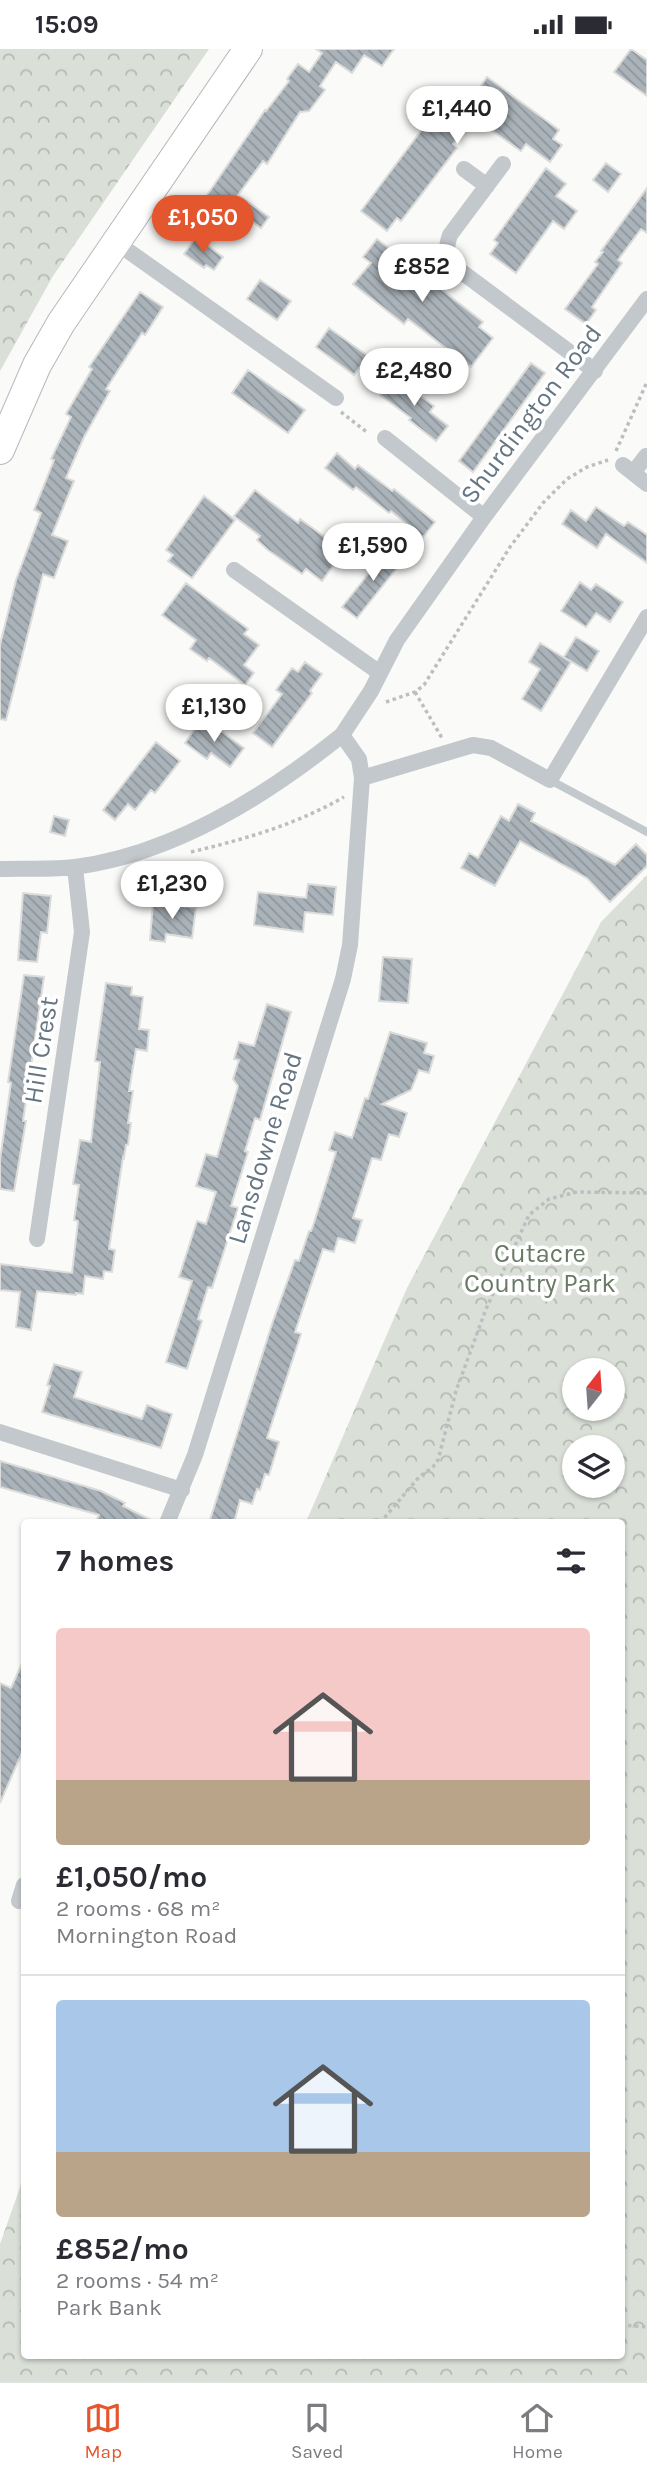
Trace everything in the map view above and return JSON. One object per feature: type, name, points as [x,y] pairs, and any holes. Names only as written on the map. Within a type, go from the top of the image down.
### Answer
[{"type":"highway","points":[[0,450],[37,365],[61,323],[248,49]]},
{"type":"street","points":[[503,165],[450,235],[446,244],[447,255],[451,264],[594,371]]},
{"type":"street","points":[[464,169],[487,186]]},
{"type":"street","points":[[117,243],[336,398]]},
{"type":"street","name":"Shurdington Road","points":[[0,869],[75,867],[127,856],[178,838],[267,790],[302,767],[342,735],[360,711],[397,640],[484,517],[647,299]]},
{"type":"street","points":[[385,438],[484,517]]},
{"type":"street","points":[[646,456],[628,469],[647,484]]},
{"type":"street","points":[[234,570],[380,673]]},
{"type":"street","points":[[342,735],[359,759],[361,783],[473,745],[491,748],[550,780],[647,617]]},
{"type":"street","name":"Lansdowne Road","points":[[169,1519],[195,1455],[343,979],[350,946],[361,783]]},
{"type":"street","name":"Hill Crest","points":[[37,1239],[82,932],[75,867]]},
{"type":"street","points":[[0,1432],[182,1490]]},
{"type":"street","points":[[19,1902],[21,1895]]},
{"type":"lane","points":[[550,780],[647,832]]},
{"type":"path","points":[[360,711],[415,692],[424,685],[510,547],[542,503],[567,479],[587,467],[613,458],[647,382]]},
{"type":"path","points":[[336,398],[338,410],[373,437],[385,438]]},
{"type":"path","points":[[415,692],[450,752]]},
{"type":"path","points":[[188,853],[265,833],[297,821],[361,783]]},
{"type":"path","points":[[383,1519],[419,1477],[438,1460],[456,1391],[486,1309],[529,1215],[549,1199],[577,1192],[647,1193]]},
{"type":"path","points":[[625,2325],[647,2327]]},
{"type":"green space","points":[[0,49],[209,49],[53,276],[0,371]]},
{"type":"green space","name":"Cutacre Country Park","points":[[647,875],[647,2381],[0,2381],[0,2244],[21,2184],[21,2359],[625,2359],[625,1519],[307,1519],[407,1288],[601,922]]},
{"type":"building","points":[[316,49],[394,49],[382,66],[364,55],[352,73],[336,62],[320,86],[325,90],[309,111],[300,112],[267,164],[263,161],[238,195],[269,217],[261,228],[231,207],[205,243],[184,229],[265,110],[289,81],[287,79],[298,64],[309,72],[322,53]]},
{"type":"building","points":[[631,49],[647,60],[647,96],[614,72]]},
{"type":"building","points":[[487,77],[559,130],[553,139],[562,145],[550,162],[526,144],[521,151],[473,117],[453,144],[457,148],[401,221],[397,218],[387,231],[361,211],[450,92],[467,106]]},
{"type":"building","points":[[606,163],[621,174],[608,192],[593,180]]},
{"type":"building","points":[[546,168],[566,184],[556,196],[577,211],[564,229],[553,221],[516,273],[490,254],[498,243],[494,240]]},
{"type":"building","points":[[647,188],[647,233],[641,229],[618,260],[622,263],[592,307],[596,310],[586,324],[565,309],[598,264],[595,262],[603,252],[601,251]]},
{"type":"building","points":[[196,237],[223,257],[214,270],[206,265],[204,268],[184,254]]},
{"type":"building","points":[[377,239],[483,322],[479,327],[493,338],[471,367],[408,319],[404,324],[353,284],[371,263],[363,257]]},
{"type":"building","points":[[260,280],[291,301],[277,320],[247,299]]},
{"type":"building","points":[[140,292],[163,307],[145,335],[142,333],[106,389],[110,391],[84,437],[66,478],[74,481],[52,535],[68,541],[54,578],[43,574],[6,720],[0,719],[0,645],[16,580],[41,513],[34,510],[54,460],[51,459],[71,417],[66,414],[92,369],[89,367]]},
{"type":"building","points":[[329,328],[368,356],[354,375],[316,347]]},
{"type":"building","points":[[531,363],[545,373],[473,472],[459,461]]},
{"type":"building","points":[[248,370],[305,410],[288,433],[232,393]]},
{"type":"building","points":[[394,377],[434,406],[430,412],[448,426],[436,441],[380,395]]},
{"type":"building","points":[[337,453],[355,469],[358,465],[392,491],[394,489],[435,522],[423,537],[391,511],[389,513],[356,487],[353,490],[325,468]]},
{"type":"building","points":[[255,490],[298,523],[300,519],[344,551],[322,581],[306,569],[302,574],[268,550],[257,540],[260,536],[234,516]]},
{"type":"building","points":[[204,496],[235,520],[192,578],[168,561],[173,555],[166,550]]},
{"type":"building","points":[[596,507],[624,526],[628,522],[647,535],[647,563],[606,534],[597,548],[562,524],[571,510],[586,521]]},
{"type":"building","points":[[389,548],[404,559],[357,618],[342,607]]},
{"type":"building","points":[[580,582],[591,590],[596,584],[623,602],[610,622],[596,613],[586,627],[561,611]]},
{"type":"building","points":[[186,583],[248,629],[244,634],[259,645],[244,665],[254,673],[245,685],[209,658],[207,661],[190,649],[196,640],[162,615]]},
{"type":"building","points":[[576,637],[599,651],[587,671],[564,657]]},
{"type":"building","points":[[540,643],[571,662],[541,711],[522,699],[540,669],[529,662]]},
{"type":"building","points":[[305,662],[322,674],[310,691],[312,693],[272,747],[253,733],[282,694],[276,690],[292,668],[298,672]]},
{"type":"building","points":[[208,722],[244,748],[230,767],[211,753],[207,759],[185,743],[198,724],[204,728]]},
{"type":"building","points":[[156,742],[180,761],[155,793],[151,790],[135,810],[128,804],[115,820],[103,810]]},
{"type":"building","points":[[518,804],[535,813],[531,821],[615,865],[636,844],[647,855],[647,866],[610,902],[587,878],[520,841],[495,886],[461,868],[469,853],[478,858],[501,816],[509,821]]},
{"type":"building","points":[[54,816],[69,820],[65,836],[50,832]]},
{"type":"building","points":[[308,884],[336,887],[333,915],[305,912],[303,932],[254,925],[258,892],[306,898]]},
{"type":"building","points":[[23,893],[51,896],[47,933],[41,932],[37,962],[18,960]]},
{"type":"building","points":[[153,902],[196,908],[192,938],[166,934],[165,942],[150,940]]},
{"type":"building","points":[[383,957],[412,959],[408,1003],[379,1001]]},
{"type":"building","points":[[24,975],[44,977],[23,1121],[26,1121],[14,1191],[0,1189],[0,1160],[11,1083],[8,1082]]},
{"type":"building","points":[[106,983],[132,987],[131,995],[143,997],[139,1029],[149,1030],[147,1051],[136,1049],[129,1091],[133,1091],[128,1123],[131,1123],[109,1249],[115,1250],[112,1272],[104,1271],[103,1279],[85,1276],[83,1294],[37,1291],[31,1330],[16,1327],[20,1292],[0,1290],[0,1264],[72,1273],[78,1221],[74,1220],[79,1185],[73,1184],[80,1140],[91,1142],[100,1062],[95,1061]]},
{"type":"building","points":[[267,1004],[291,1012],[260,1120],[255,1118],[245,1151],[248,1152],[231,1206],[238,1208],[212,1288],[208,1287],[198,1319],[202,1321],[187,1369],[166,1362],[192,1281],[179,1277],[197,1221],[206,1224],[216,1192],[196,1186],[206,1154],[217,1157],[238,1086],[233,1079],[239,1060],[234,1059],[239,1042],[254,1046]]},
{"type":"building","points":[[390,1032],[427,1043],[424,1053],[434,1056],[429,1073],[419,1070],[411,1090],[382,1104],[407,1113],[399,1137],[389,1134],[381,1160],[372,1158],[353,1218],[362,1220],[355,1243],[338,1238],[334,1252],[323,1249],[295,1332],[301,1334],[267,1438],[279,1442],[269,1475],[265,1474],[252,1504],[240,1500],[235,1519],[210,1519],[272,1324],[295,1260],[299,1261],[313,1226],[336,1152],[329,1150],[335,1132],[352,1138],[365,1098],[368,1099]]},
{"type":"building","points":[[54,1364],[82,1372],[74,1397],[142,1419],[147,1405],[172,1414],[161,1448],[42,1412]]},
{"type":"building","points":[[0,1461],[101,1491],[149,1519],[97,1519],[99,1515],[0,1487]]},
{"type":"building","points":[[21,1666],[21,1755],[0,1803],[0,1683],[11,1688]]}]
